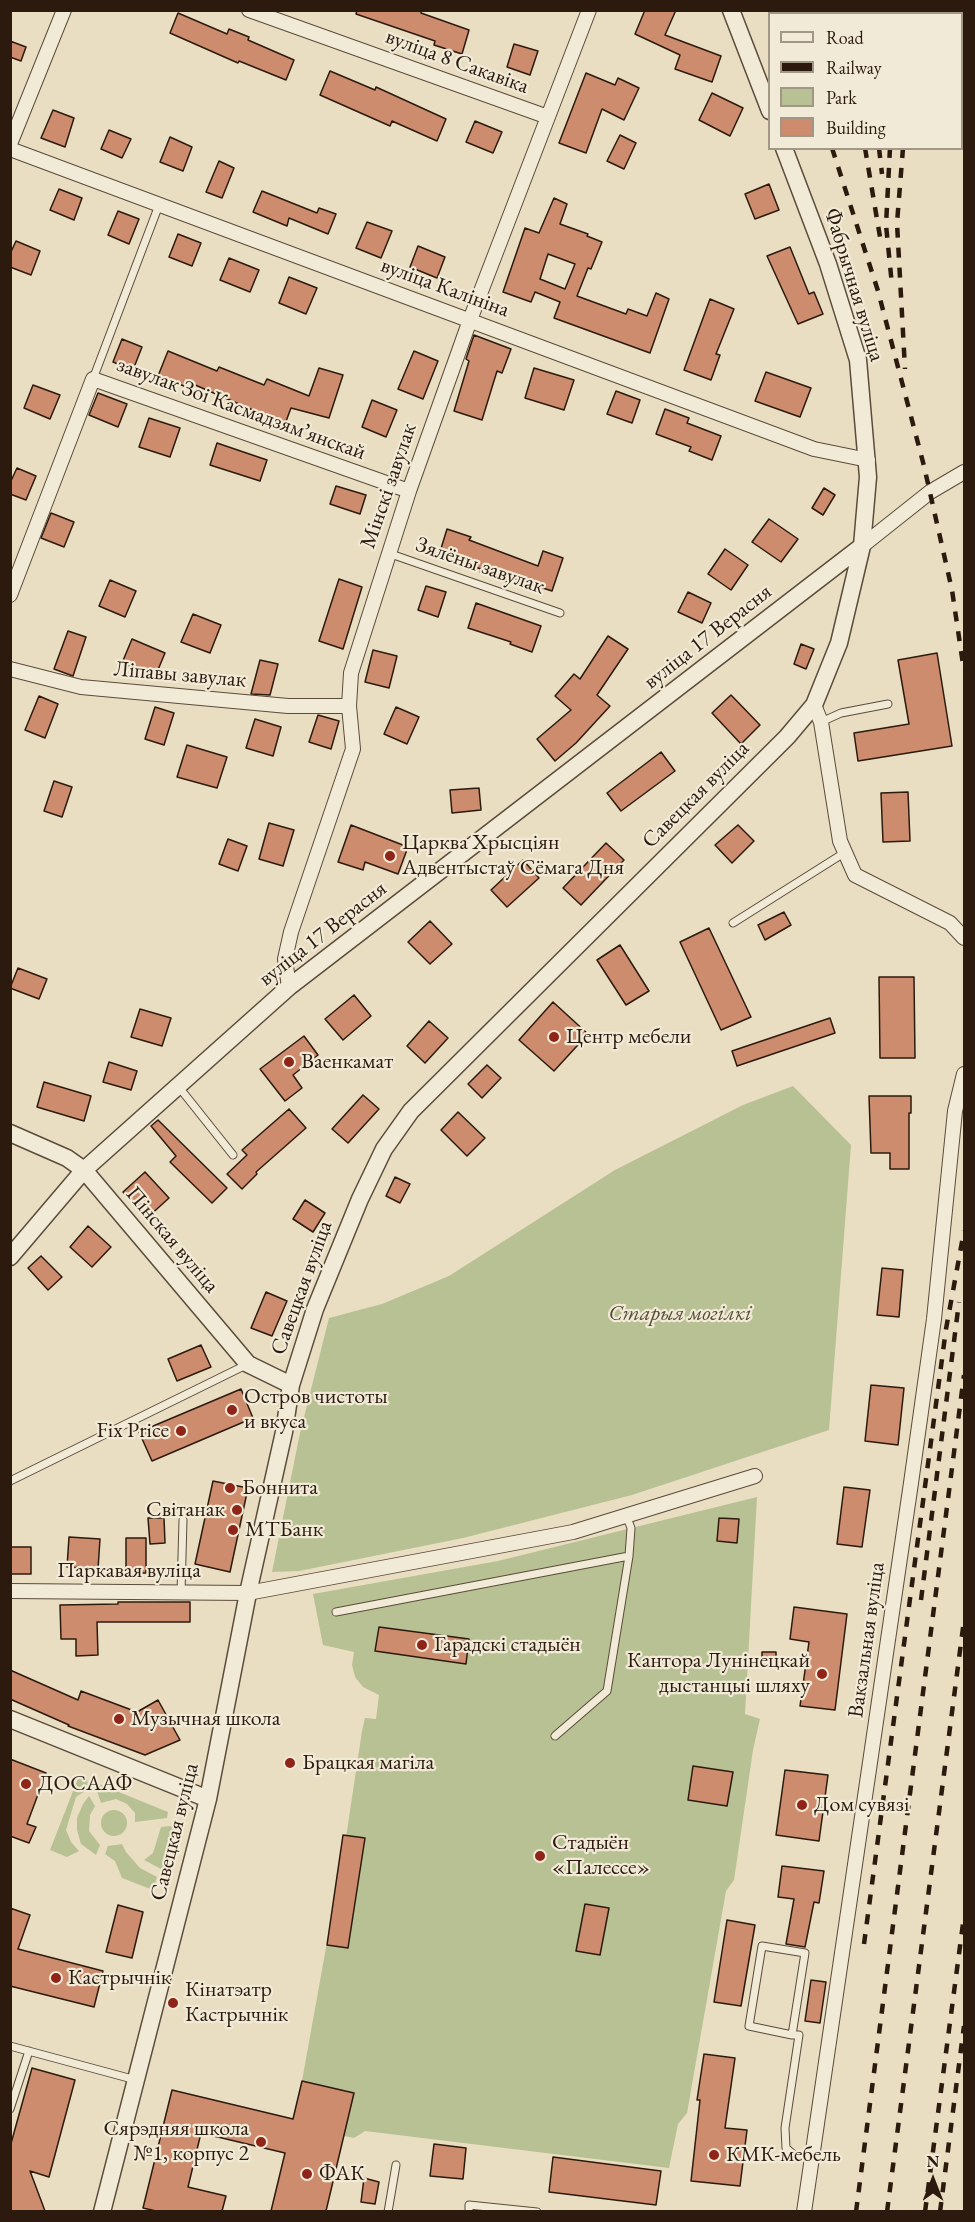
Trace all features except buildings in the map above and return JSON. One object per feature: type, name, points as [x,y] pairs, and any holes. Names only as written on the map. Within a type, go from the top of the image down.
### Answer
[{"type":"street","points":[[10,144],[64,10]]},
{"type":"street","name":"вуліца 8 Сакавіка","points":[[249,10],[548,117]]},
{"type":"street","name":"Мінскі завулак","points":[[289,987],[285,959],[291,932],[353,749],[349,706],[351,673],[388,553],[470,320],[589,10]]},
{"type":"street","points":[[731,10],[768,106]]},
{"type":"street","name":"вуліца Калініна","points":[[10,149],[814,449],[868,460]]},
{"type":"street","name":"Фабрычная вуліца","points":[[785,150],[828,264],[858,360],[868,460],[862,546]]},
{"type":"street","points":[[10,595],[93,379]]},
{"type":"street","name":"завулак Зоі Касмадзямʼянскай","points":[[93,379],[409,491]]},
{"type":"street","points":[[862,546],[930,492],[964,472]]},
{"type":"street","name":"Савецкая вуліца","points":[[102,2211],[208,1799],[248,1593],[284,1431],[291,1385],[315,1309],[360,1199],[384,1149],[411,1111],[787,737],[814,705],[839,643],[862,546]]},
{"type":"street","name":"вуліца 17 Верасня","points":[[10,1257],[84,1170],[289,987],[862,546]]},
{"type":"street","name":"Ліпавы завулак","points":[[10,669],[81,687],[288,706],[349,706]]},
{"type":"street","points":[[814,705],[821,722],[840,841],[855,875],[950,923],[964,938]]},
{"type":"street","name":"Вакзальная вуліца","points":[[804,2211],[916,1448],[933,1319],[955,1111],[964,1074]]},
{"type":"street","name":"Пінская вуліца","points":[[10,1133],[67,1158],[84,1170],[248,1364],[291,1385]]},
{"type":"street","name":"Паркавая вуліца","points":[[10,1591],[248,1593],[573,1532],[755,1476]]},
{"type":"street","points":[[10,1719],[208,1799]]},
{"type":"lane","points":[[93,379],[159,205]]},
{"type":"lane","name":"Зялёны завулак","points":[[388,553],[560,613]]},
{"type":"lane","points":[[821,722],[841,714],[888,704]]},
{"type":"lane","points":[[733,923],[844,853]]},
{"type":"lane","points":[[178,1086],[233,1155]]},
{"type":"lane","points":[[10,1481],[248,1364]]},
{"type":"lane","points":[[555,1736],[607,1691],[630,1556],[631,1528],[626,1515]]},
{"type":"lane","points":[[181,1593],[183,1520]]},
{"type":"lane","points":[[336,1612],[630,1556]]},
{"type":"lane","points":[[792,2034],[805,1953],[762,1946],[749,2026],[792,2034],[799,2035],[785,2128],[786,2148],[794,2155],[812,2157]]},
{"type":"lane","points":[[10,2046],[136,2080]]},
{"type":"lane","points":[[10,2109],[29,2051]]},
{"type":"lane","points":[[388,2211],[396,2165]]},
{"type":"lane","points":[[469,2211],[470,2205],[537,2211]]},
{"type":"green space","name":"Старыя могілкі","points":[[793,1086],[851,1145],[829,1430],[632,1495],[463,1538],[299,1571],[272,1572],[300,1433],[329,1318],[382,1304],[449,1276],[615,1170],[743,1105]]},
{"type":"green space","name":"Стадыён «Палессе»","points":[[757,1497],[745,1714],[760,1719],[753,1750],[734,1880],[726,1891],[687,2113],[678,2124],[669,2168],[365,2131],[354,2138],[344,2136],[354,2093],[302,2081],[347,1831],[362,1731],[365,1718],[376,1719],[379,1695],[363,1687],[355,1677],[352,1665],[354,1652],[323,1645],[313,1594],[498,1561]]},
{"type":"green space","points":[[79,1776],[87,1779],[88,1789],[76,1797],[66,1830],[71,1842],[79,1851],[67,1857],[50,1850]]},
{"type":"green space","points":[[94,1782],[168,1812],[167,1818],[135,1822],[135,1813],[127,1804],[116,1799],[101,1803]]},
{"type":"green space","points":[[89,1796],[95,1806],[90,1815],[89,1831],[100,1845],[96,1855],[81,1844],[77,1830],[77,1818]]},
{"type":"green space","points":[[114,1810],[123,1814],[127,1823],[123,1832],[114,1836],[105,1832],[101,1823],[105,1814]]},
{"type":"green space","points":[[171,1826],[174,1830],[163,1870],[144,1860],[153,1853],[161,1827]]},
{"type":"green space","points":[[122,1844],[140,1868],[157,1877],[153,1890],[122,1878],[115,1861],[105,1854],[108,1846]]},
{"type":"railway","points":[[833,150],[878,291],[924,466],[952,590],[964,671]]},
{"type":"railway","points":[[865,150],[880,237]]},
{"type":"railway","points":[[879,150],[882,174]]},
{"type":"railway","points":[[890,150],[886,225],[892,285]]},
{"type":"railway","points":[[903,150],[897,223],[905,369]]},
{"type":"railway","points":[[864,1944],[946,1329],[964,1231]]},
{"type":"railway","points":[[921,1600],[959,1302]]},
{"type":"railway","points":[[856,2212],[964,1375]]},
{"type":"railway","points":[[887,2212],[964,1620]]},
{"type":"railway","points":[[925,2212],[964,1916]]},
{"type":"railway","points":[[940,2212],[964,2026]]},
{"type":"place","name":"Царква Хрысціян Адвентыстаў Сёмага Дня","points":[[390,856]]},
{"type":"place","name":"Центр мебели","points":[[554,1037]]},
{"type":"place","name":"Ваенкамат","points":[[289,1062]]},
{"type":"place","name":"Остров чистоты и вкуса","points":[[232,1410]]},
{"type":"place","name":"Fix Price","points":[[181,1431]]},
{"type":"place","name":"Боннита","points":[[230,1488]]},
{"type":"place","name":"Світанак","points":[[237,1510]]},
{"type":"place","name":"МТБанк","points":[[233,1530]]},
{"type":"place","name":"Гарадскі стадыён","points":[[422,1645]]},
{"type":"place","name":"Кантора Лунінецкай дыстанцыі шляху","points":[[822,1674]]},
{"type":"place","name":"Музычная школа","points":[[119,1719]]},
{"type":"place","name":"Брацкая магіла","points":[[290,1763]]},
{"type":"place","name":"ДОСААФ","points":[[26,1784]]},
{"type":"place","name":"Дом сувязі","points":[[802,1805]]},
{"type":"place","name":"Стадыён «Палессе»","points":[[540,1856]]},
{"type":"place","name":"Кастрычнік","points":[[56,1978]]},
{"type":"place","name":"Кінатэатр Кастрычнік","points":[[173,2003]]},
{"type":"place","name":"Сярэдняя школа №1, корпус 2","points":[[261,2142]]},
{"type":"place","name":"КМК-мебель","points":[[714,2155]]},
{"type":"place","name":"ФАК","points":[[307,2174]]}]
